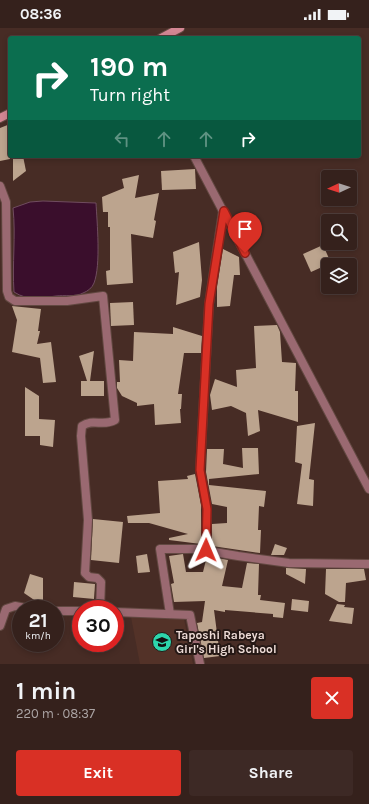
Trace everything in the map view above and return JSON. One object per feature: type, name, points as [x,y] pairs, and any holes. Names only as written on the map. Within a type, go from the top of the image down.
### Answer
[{"type":"street","points":[[165,36],[180,28]]},
{"type":"street","points":[[195,158],[369,489]]},
{"type":"street","points":[[0,186],[6,202],[7,291],[9,297],[15,301],[68,301],[104,296],[115,420],[110,424],[88,422],[82,426],[81,436],[88,520],[85,573],[89,578],[97,578],[101,582],[100,600]]},
{"type":"street","points":[[206,550],[207,509],[200,462],[209,304],[224,211]]},
{"type":"street","points":[[170,614],[160,548],[196,548],[238,556],[289,563],[369,564]]},
{"type":"street","points":[[0,626],[6,609],[12,607]]},
{"type":"street","points":[[124,612],[190,615],[200,664]]},
{"type":"shaded area","points":[[30,202],[96,203],[98,243],[97,266],[94,283],[87,291],[73,295],[34,298],[24,297],[14,292],[13,208]]},
{"type":"shaded area","name":"Taposhi Rabeya Girl's High School","points":[[131,617],[184,619],[193,664],[140,664]]},
{"type":"building","points":[[8,125],[8,158],[10,159],[0,161],[0,128]]},
{"type":"building","points":[[13,158],[23,158],[26,171],[13,181]]},
{"type":"building","points":[[195,169],[196,189],[162,190],[161,171]]},
{"type":"building","points":[[139,175],[135,198],[159,193],[154,220],[156,221],[153,238],[131,234],[133,283],[107,285],[106,271],[110,270],[110,227],[108,227],[108,212],[103,212],[102,197],[124,188],[122,179]]},
{"type":"building","points":[[199,242],[202,280],[200,297],[176,305],[179,272],[175,273],[173,252]]},
{"type":"building","points":[[321,246],[321,250],[325,250],[329,258],[321,258],[321,268],[311,272],[303,254]]},
{"type":"building","points":[[223,249],[239,257],[240,275],[234,275],[230,306],[217,307],[217,287]]},
{"type":"building","points":[[133,302],[134,325],[111,326],[110,303]]},
{"type":"building","points":[[12,306],[41,309],[38,331],[40,331],[37,344],[51,342],[56,382],[43,383],[40,358],[12,352],[17,320]]},
{"type":"building","points":[[277,325],[280,332],[282,362],[296,363],[295,391],[298,391],[298,422],[258,410],[260,431],[248,436],[246,413],[231,406],[212,410],[210,395],[215,379],[237,387],[236,370],[256,368],[254,326]]},
{"type":"building","points":[[173,327],[202,336],[201,353],[184,353],[178,394],[182,394],[180,409],[181,423],[155,425],[154,404],[137,406],[137,403],[122,396],[117,388],[117,382],[120,382],[119,360],[133,361],[134,332],[173,334]]},
{"type":"building","points":[[94,351],[90,381],[104,381],[104,396],[81,396],[81,381],[87,381],[79,356]]},
{"type":"building","points":[[25,387],[39,396],[39,419],[55,420],[53,447],[40,445],[40,436],[25,436]]},
{"type":"building","points":[[315,423],[309,479],[314,480],[313,506],[297,504],[302,464],[295,462],[297,426]]},
{"type":"building","points":[[242,448],[258,448],[259,474],[209,479],[209,485],[266,491],[264,507],[259,506],[258,530],[261,530],[260,553],[212,546],[212,524],[227,523],[227,507],[212,504],[206,472],[207,449],[224,449],[223,464],[243,468]]},
{"type":"building","points":[[195,474],[201,505],[201,544],[169,540],[169,538],[188,534],[149,523],[128,523],[127,516],[160,513],[158,481],[188,479],[187,476]]},
{"type":"building","points":[[93,519],[123,522],[119,563],[91,560]]},
{"type":"building","points":[[275,544],[287,548],[284,555],[271,555]]},
{"type":"building","points":[[147,554],[150,572],[138,573],[136,556]]},
{"type":"building","points":[[183,554],[186,572],[203,572],[207,556],[228,560],[222,586],[242,588],[247,563],[259,564],[258,595],[261,595],[260,600],[285,603],[283,618],[273,617],[273,614],[225,610],[225,612],[214,610],[220,656],[204,658],[197,623],[202,622],[205,601],[174,602],[171,584],[174,583],[169,556]]},
{"type":"building","points":[[286,568],[306,569],[305,584],[286,574]]},
{"type":"building","points":[[326,569],[364,569],[366,580],[346,583],[345,602],[339,602],[325,594]]},
{"type":"building","points":[[30,574],[43,578],[43,600],[34,600],[24,593]]},
{"type":"building","points":[[74,582],[95,584],[94,599],[73,597]]},
{"type":"building","points":[[292,599],[309,601],[308,612],[291,610]]},
{"type":"building","points":[[337,604],[345,605],[344,607],[354,608],[352,624],[329,621]]},
{"type":"place","name":"Taposhi Rabeya Girl's High School","points":[[162,642]]},
{"type":"route","points":[[206,550],[207,509],[200,470],[209,304],[224,211],[245,253]]}]
